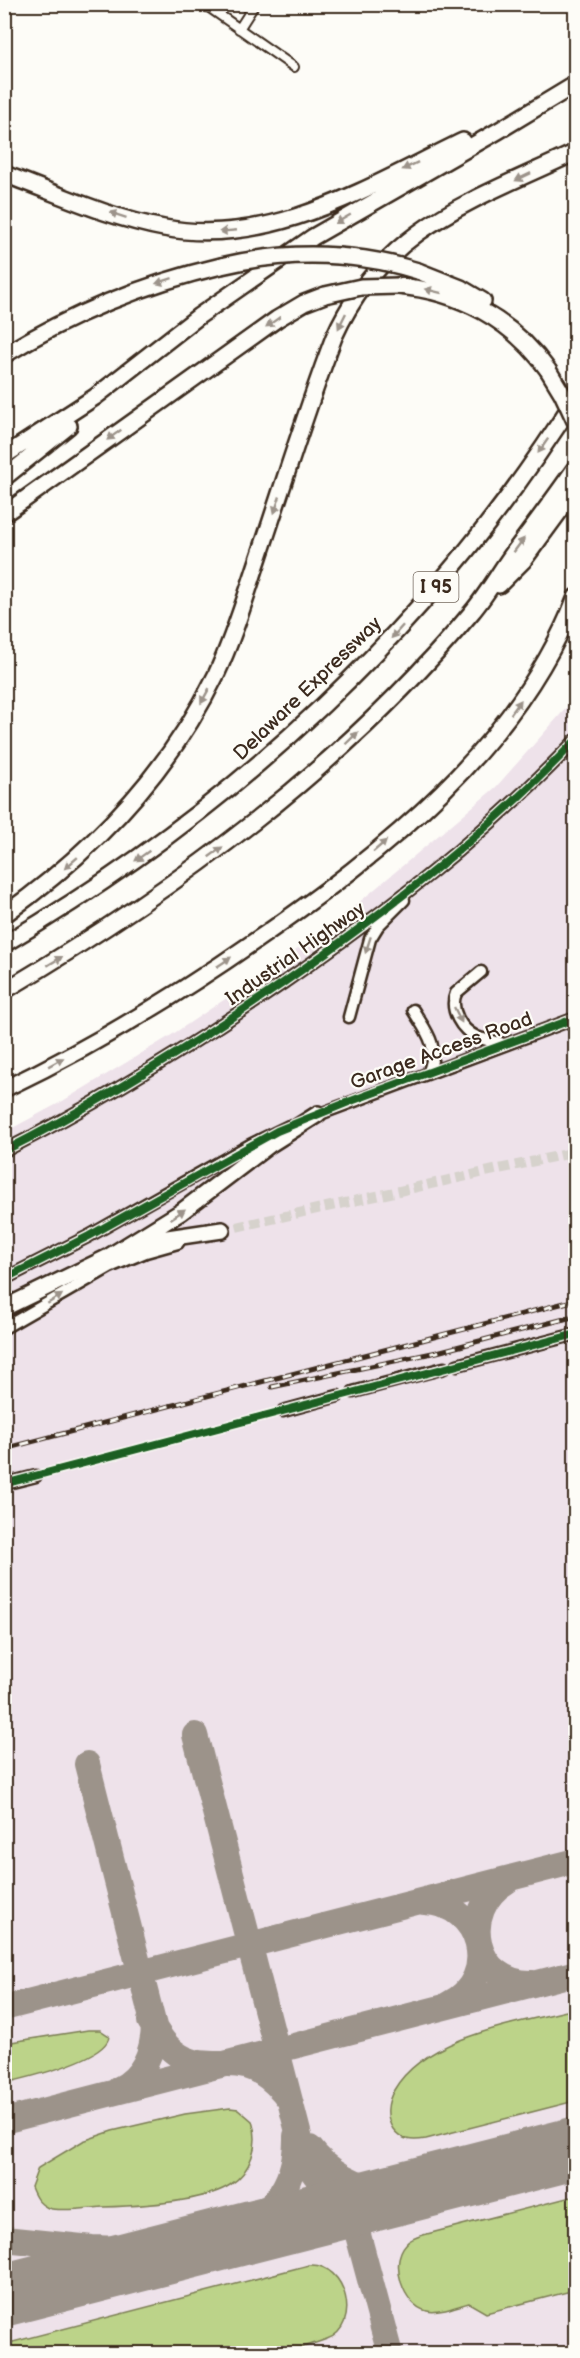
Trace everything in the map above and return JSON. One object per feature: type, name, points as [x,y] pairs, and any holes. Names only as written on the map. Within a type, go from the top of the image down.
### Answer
[{"type":"highway","points":[[4,174],[114,214],[164,228],[209,232],[256,228],[322,208],[576,84]]},
{"type":"highway","points":[[4,456],[95,398],[199,316],[334,224],[576,84]]},
{"type":"highway","points":[[4,915],[66,867],[116,819],[151,778],[197,711],[230,643],[334,337],[347,310],[366,282],[390,254],[429,224],[576,152]]},
{"type":"highway","points":[[4,355],[55,326],[110,301],[165,281],[221,266],[269,257],[325,254],[371,259],[418,270],[461,288],[502,313],[529,338],[576,408]]},
{"type":"highway","points":[[4,514],[277,319],[304,303],[361,286],[398,286],[439,293],[485,312],[520,337],[550,368],[576,423]]},
{"type":"highway","points":[[4,478],[237,290]]},
{"type":"highway","name":"Delaware Expressway","points":[[4,944],[74,902],[173,834],[271,755],[345,686],[415,611],[480,535],[576,397]]},
{"type":"highway","name":"I 95","points":[[4,991],[126,916],[255,823],[366,726],[429,661],[474,610],[576,467]]},
{"type":"highway","points":[[474,610],[523,561],[576,489]]},
{"type":"highway","points":[[4,1089],[100,1038],[213,969],[322,893],[389,839],[469,764],[510,715],[543,666],[576,597]]},
{"type":"highway","points":[[4,1308],[110,1256],[181,1212],[263,1149],[318,1114]]},
{"type":"highway","points":[[110,1256],[161,1239],[222,1230]]},
{"type":"main road","points":[[4,8],[7,4]]},
{"type":"street","points":[[239,29],[255,4]]},
{"type":"street","points":[[209,6],[294,67]]},
{"type":"street","name":"Industrial Highway","points":[[4,1151],[110,1094],[222,1024],[337,946],[417,884],[516,799],[576,740]]},
{"type":"street","points":[[349,1017],[372,934],[417,884]]},
{"type":"street","points":[[481,972],[456,993],[453,1001],[455,1012],[465,1028],[474,1035],[502,1043]]},
{"type":"street","points":[[413,1010],[434,1047],[434,1056],[429,1071]]},
{"type":"street","name":"Garage Access Road","points":[[4,1279],[89,1236],[277,1131],[502,1043],[576,1017]]},
{"type":"street","points":[[4,1328],[120,1263],[156,1249],[222,1230]]},
{"type":"street","points":[[457,1365],[576,1334]]},
{"type":"street","points":[[353,1392],[444,1368]]},
{"type":"street","points":[[283,1411],[338,1396]]},
{"type":"street","points":[[4,1484],[36,1476]]},
{"type":"shaded area","points":[[575,698],[575,2353],[5,2354],[5,1132],[61,1102],[170,1036],[279,963],[350,910],[496,787]]},
{"type":"green space","points":[[575,2009],[575,2101],[426,2139],[408,2139],[400,2136],[393,2129],[388,2115],[388,2104],[394,2090],[408,2072],[427,2057],[475,2034]]},
{"type":"green space","points":[[100,2030],[109,2036],[105,2045],[95,2053],[64,2067],[5,2083],[5,2043]]},
{"type":"green space","points":[[238,2109],[252,2121],[254,2148],[243,2173],[230,2185],[218,2191],[186,2200],[133,2206],[59,2210],[42,2204],[31,2187],[38,2168],[83,2141],[112,2131],[185,2114]]},
{"type":"green space","points":[[575,2196],[575,2290],[486,2313],[469,2303],[442,2311],[427,2311],[411,2301],[405,2292],[399,2272],[399,2261],[401,2252],[410,2240]]},
{"type":"green space","points":[[309,2265],[322,2267],[333,2274],[341,2284],[347,2310],[344,2322],[338,2332],[327,2339],[284,2353],[257,2355],[5,2353],[5,2344]]},
{"type":"taxiway","points":[[195,1735],[304,2155],[308,2165],[320,2181],[342,2203],[354,2220],[390,2354]]},
{"type":"taxiway","points":[[87,1764],[154,2026],[152,2045],[146,2063],[135,2078],[119,2089]]},
{"type":"taxiway","points":[[4,2008],[576,1861]]},
{"type":"taxiway","points":[[507,1881],[492,1894],[482,1909],[478,1927],[479,1944],[485,1959],[497,1972],[513,1980],[533,1983]]},
{"type":"taxiway","points":[[424,1902],[444,1906],[460,1915],[471,1928],[478,1944],[479,1961],[475,1977],[465,1992],[449,2004]]},
{"type":"taxiway","points":[[4,2121],[576,1973]]},
{"type":"taxiway","points":[[150,2021],[166,2045],[180,2056],[208,2064],[236,2064],[254,2069],[269,2078],[289,2099]]},
{"type":"taxiway","points":[[223,2239],[253,2221],[276,2200],[291,2172],[296,2136]]},
{"type":"taxiway","points":[[310,2148],[334,2171],[365,2186],[387,2190],[425,2187]]},
{"type":"taxiway","points":[[4,2239],[92,2248],[177,2251]]},
{"type":"runway","points":[[4,2295],[576,2148]]},
{"type":"tunnel","points":[[222,1230],[576,1152]]},
{"type":"tunnel","points":[[36,1476],[283,1411]]},
{"type":"railway","points":[[4,1449],[576,1300]]},
{"type":"railway","points":[[272,1387],[437,1352],[576,1316]]},
{"type":"cycle path","points":[[4,1151],[146,1072],[322,956],[436,869],[508,807],[576,740]]},
{"type":"cycle path","points":[[4,1279],[89,1236],[277,1131],[351,1101],[576,1018]]},
{"type":"cycle path","points":[[4,1484],[576,1334]]}]
